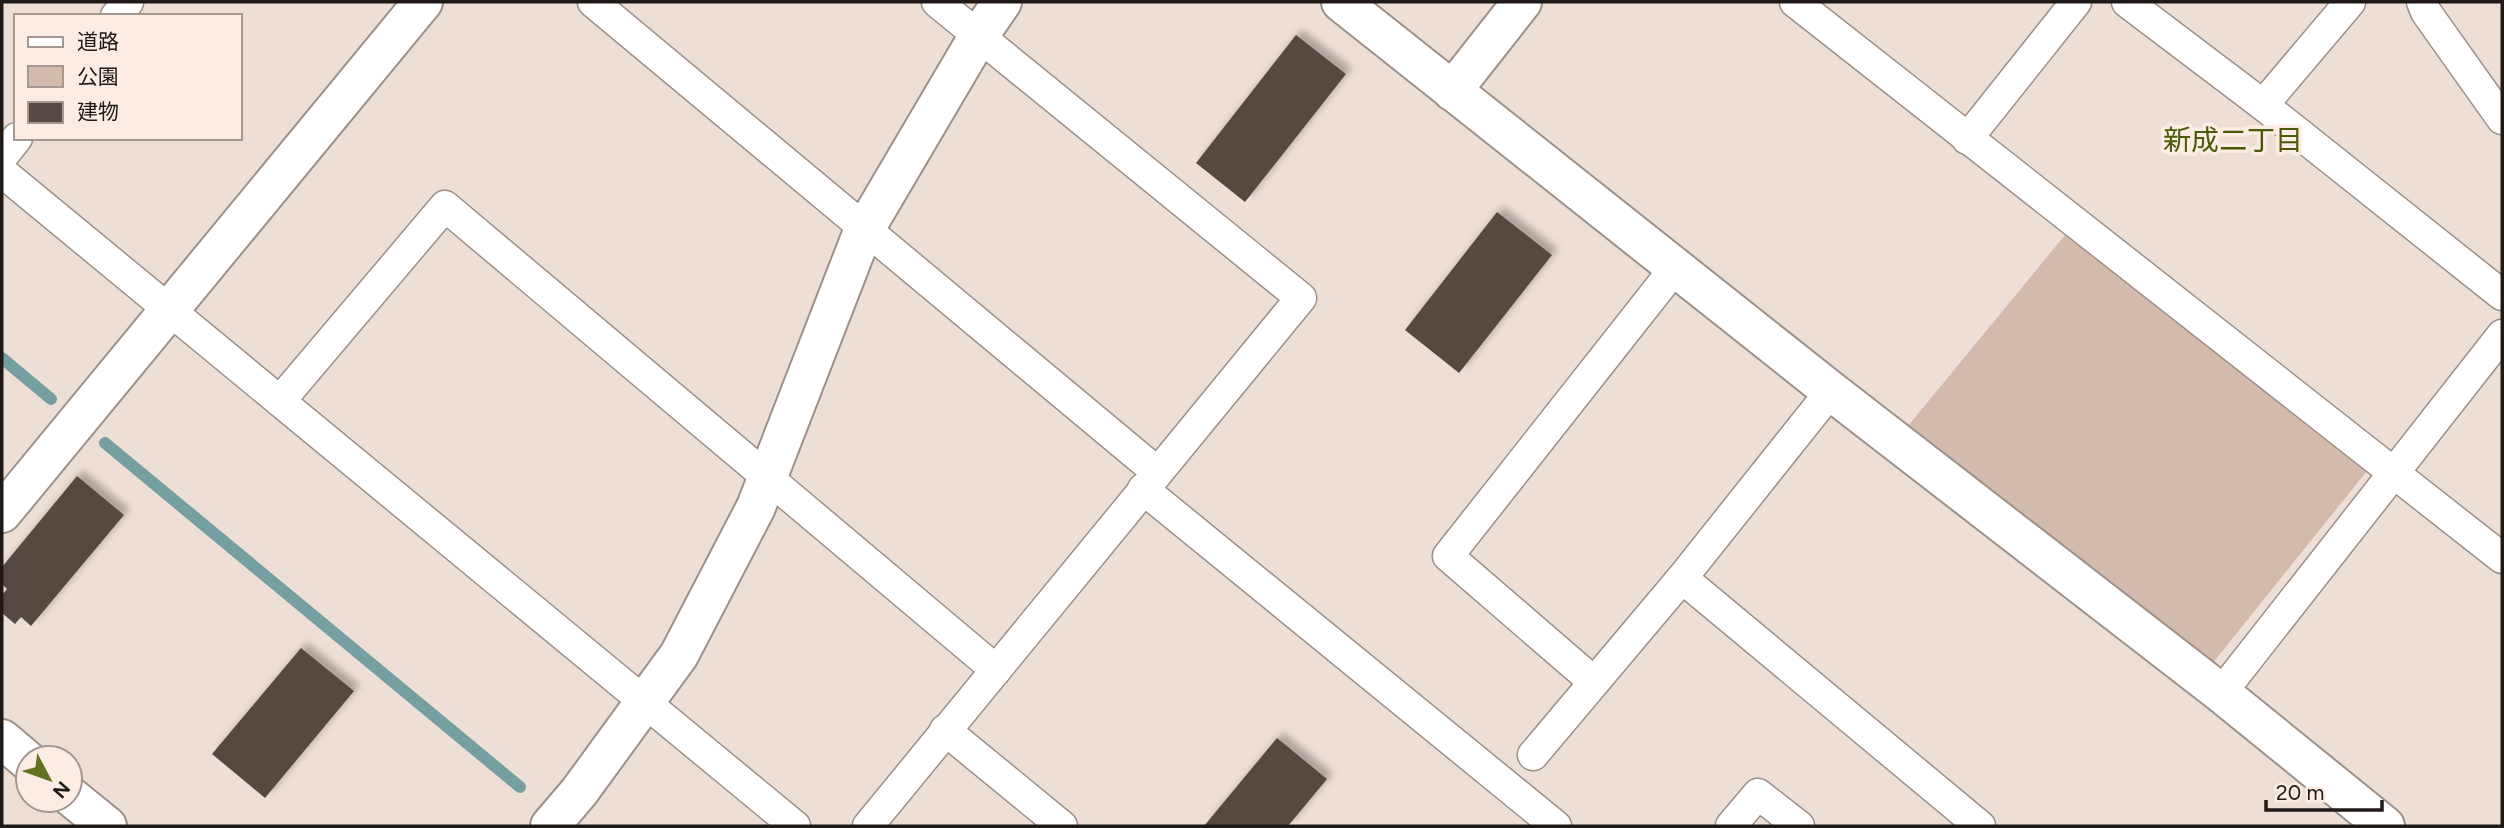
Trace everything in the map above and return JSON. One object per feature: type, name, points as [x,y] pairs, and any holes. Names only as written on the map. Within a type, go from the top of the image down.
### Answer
[{"type":"street","points":[[2,513],[423,2]]},
{"type":"street","points":[[593,2],[865,229],[1150,481],[1556,826]]},
{"type":"street","points":[[868,826],[1301,298],[937,2]]},
{"type":"street","points":[[550,826],[579,792],[679,655],[756,507],[865,229],[978,37],[1002,2]]},
{"type":"street","points":[[1341,2],[1831,391],[2221,693],[2385,826]]},
{"type":"street","points":[[1452,91],[1522,2]]},
{"type":"street","points":[[1967,139],[2076,2]]},
{"type":"street","points":[[2127,2],[2263,105],[2502,295]]},
{"type":"street","points":[[2263,105],[2350,2]]},
{"type":"street","points":[[2422,2],[2426,12],[2502,119]]},
{"type":"street","points":[[1799,3],[1967,139],[2502,558]]},
{"type":"street","points":[[2,157],[15,140]]},
{"type":"street","points":[[2,172],[795,826]]},
{"type":"street","points":[[280,401],[445,206],[996,670]]},
{"type":"street","points":[[1594,682],[1448,556],[1675,268]]},
{"type":"street","points":[[2221,693],[2502,335]]},
{"type":"street","points":[[1533,755],[1682,578],[1831,391]]},
{"type":"street","points":[[1682,578],[1980,826]]},
{"type":"street","points":[[946,730],[1062,826]]},
{"type":"street","points":[[1731,826],[1758,794],[1799,826]]},
{"type":"street","points":[[84,807],[107,826]]},
{"type":"green space","points":[[2065,235],[2367,471],[2212,664],[1908,426]]},
{"type":"building","points":[[1296,35],[1346,74],[1245,202],[1196,163]]},
{"type":"building","points":[[1497,212],[1552,255],[1459,373],[1405,330]]},
{"type":"building","points":[[77,476],[124,515],[31,626],[21,617],[15,624],[2,613],[2,595],[7,589],[2,584],[2,567]]},
{"type":"building","points":[[301,648],[354,691],[265,798],[212,754]]},
{"type":"building","points":[[1277,738],[1327,779],[1288,826],[1204,826]]},
{"type":"waterway","points":[[2,358],[51,399]]},
{"type":"waterway","points":[[105,443],[520,787]]},
{"type":"district","name":"新成二丁目","points":[[2233,140]]}]
